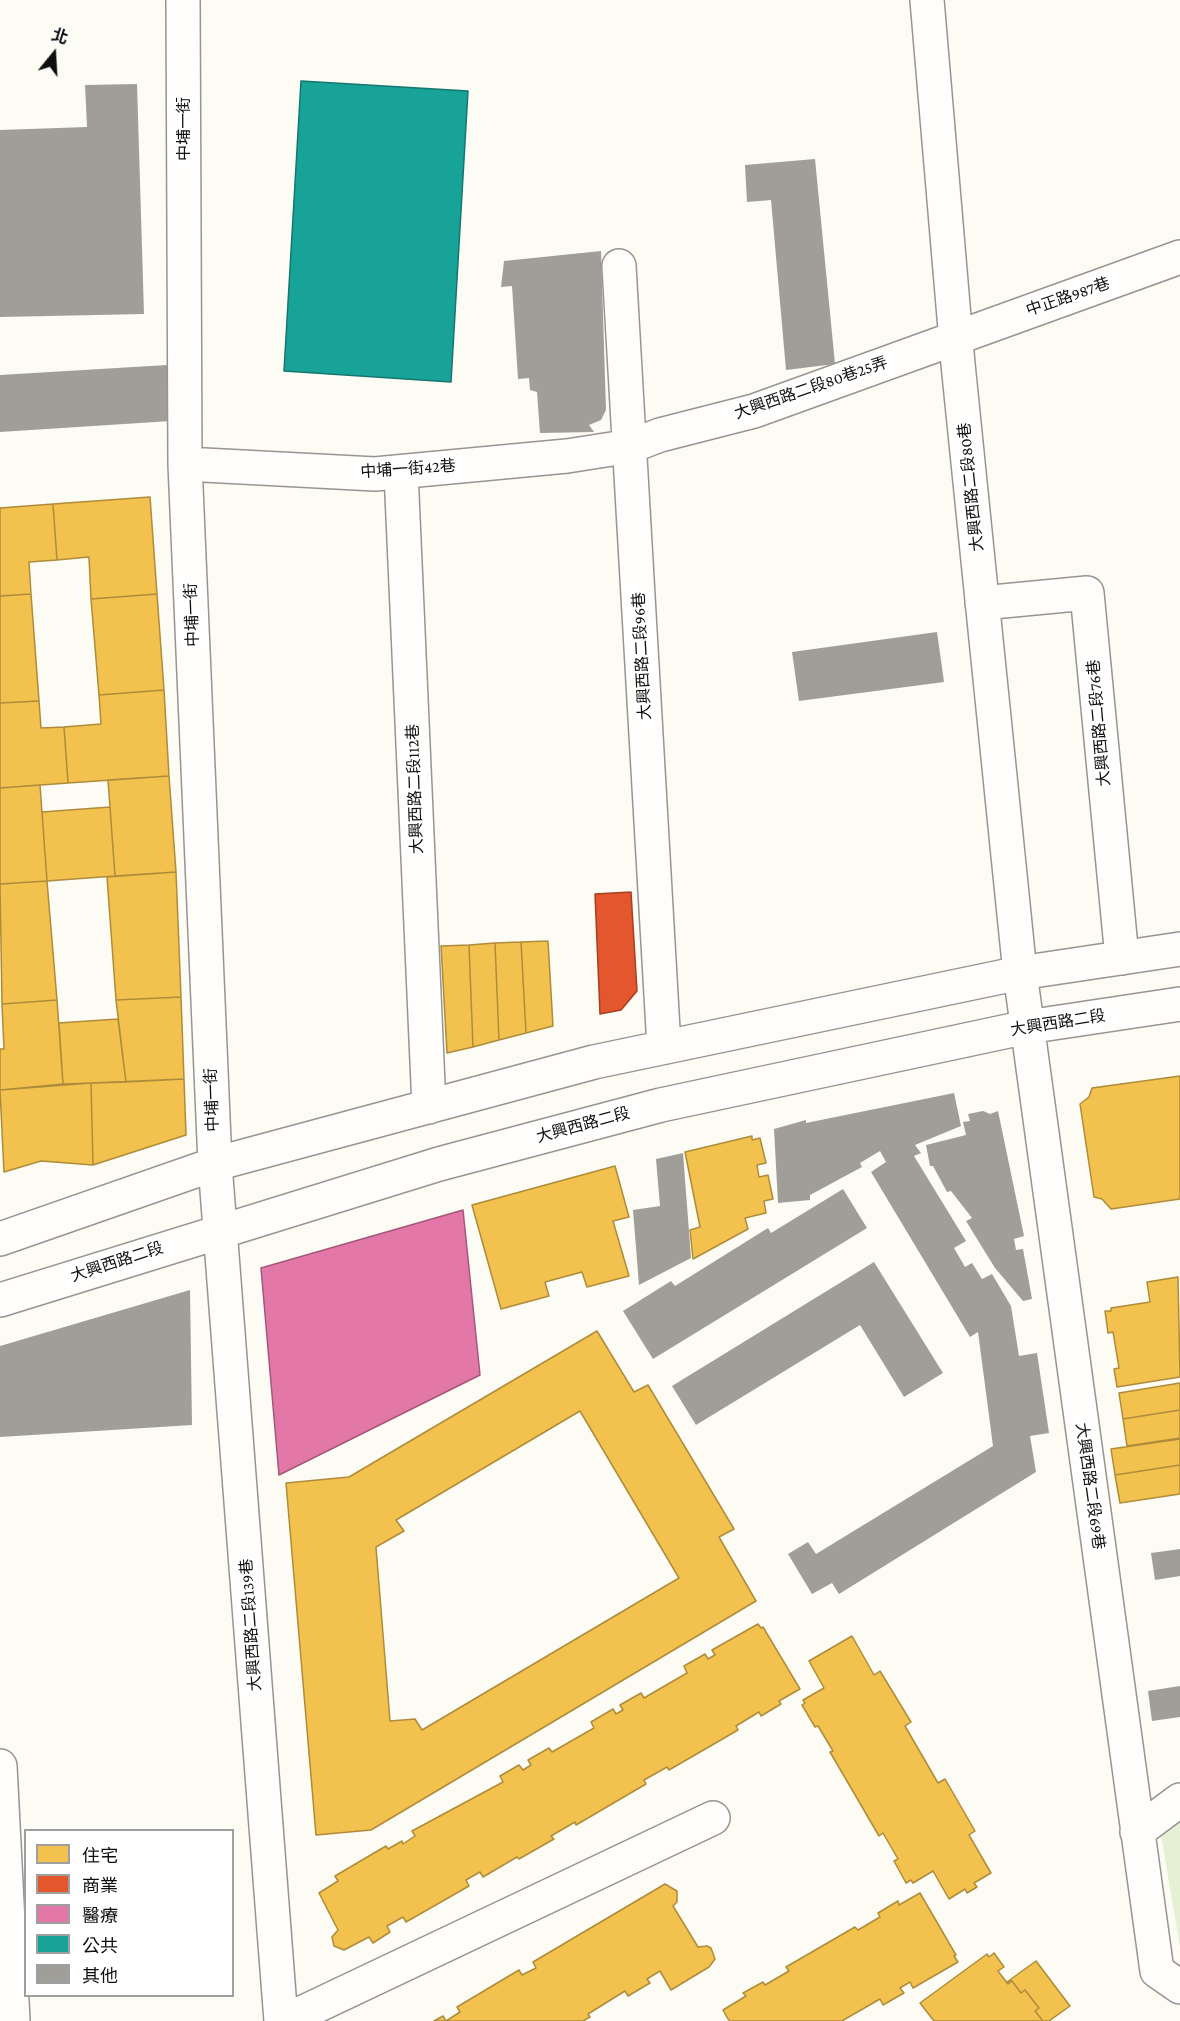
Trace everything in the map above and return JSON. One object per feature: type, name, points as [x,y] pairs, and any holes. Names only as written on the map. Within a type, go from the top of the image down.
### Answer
[{"type":"street","name":"中埔一街","points":[[183,0],[185,464],[215,1164],[222,1229]]},
{"type":"street","name":"大興西路二段80巷","points":[[927,0],[956,337],[1020,973]]},
{"type":"street","name":"中正路987巷","points":[[956,337],[1180,257]]},
{"type":"street","name":"大興西路二段96巷","points":[[619,266],[664,1047]]},
{"type":"street","name":"大興西路二段80巷25弄","points":[[630,446],[660,435],[754,411],[956,337]]},
{"type":"street","name":"中埔一街42巷","points":[[185,464],[375,474],[567,456],[630,446]]},
{"type":"street","name":"大興西路二段112巷","points":[[401,472],[429,1107]]},
{"type":"street","name":"大興西路二段76巷","points":[[982,603],[1087,593],[1122,958]]},
{"type":"street","points":[[0,1239],[215,1164],[594,1062],[1020,973],[1180,949]]},
{"type":"street","name":"大興西路二段69巷","points":[[1020,973],[1157,1971],[1180,1987]]},
{"type":"street","name":"大興西路二段","points":[[0,1300],[222,1229],[439,1164],[661,1105],[1027,1027],[1180,1005]]},
{"type":"street","name":"大興西路二段139巷","points":[[222,1229],[283,2021]]},
{"type":"street","points":[[0,1767],[13,2021]]},
{"type":"street","points":[[1137,1832],[1180,1800]]},
{"type":"street","points":[[283,2021],[713,1818]]},
{"type":"green space","points":[[1180,1814],[1180,1947],[1161,1835],[1166,1825]]},
{"type":"building: 住宅","points":[[150,497],[157,594],[91,599],[89,557],[57,560],[53,504]]},
{"type":"building: 住宅","points":[[53,504],[57,560],[29,562],[31,594],[0,596],[0,508]]},
{"type":"building: 住宅","points":[[31,594],[39,701],[0,703],[0,596]]},
{"type":"building: 住宅","points":[[157,594],[164,690],[99,695],[91,599]]},
{"type":"building: 住宅","points":[[164,690],[169,776],[68,783],[64,727],[101,724],[99,695]]},
{"type":"building: 住宅","points":[[39,701],[41,728],[64,727],[68,783],[0,788],[0,703]]},
{"type":"building: 住宅","points":[[169,776],[176,872],[115,876],[108,780]]},
{"type":"building: 住宅","points":[[40,785],[47,881],[0,884],[0,788]]},
{"type":"building: 住宅","points":[[110,807],[115,876],[47,881],[42,812]]},
{"type":"building: 住宅","points":[[176,872],[181,997],[116,1000],[107,877]]},
{"type":"building: 住宅","points":[[47,881],[57,1000],[2,1004],[0,884]]},
{"type":"building: 住宅","points":[[548,941],[553,1026],[526,1033],[521,942]]},
{"type":"building: 住宅","points":[[521,942],[526,1033],[499,1040],[495,943]]},
{"type":"building: 住宅","points":[[495,943],[499,1040],[473,1047],[469,945]]},
{"type":"building: 住宅","points":[[469,945],[473,1047],[447,1053],[441,946]]},
{"type":"building: 住宅","points":[[181,997],[184,1079],[126,1082],[116,1000]]},
{"type":"building: 住宅","points":[[57,1000],[63,1084],[0,1090],[0,1049],[4,1049],[2,1004]]},
{"type":"building: 住宅","points":[[118,1019],[126,1082],[63,1084],[59,1023]]},
{"type":"building: 住宅","points":[[1180,1076],[1180,1199],[1111,1209],[1102,1199],[1094,1197],[1080,1104],[1089,1097],[1092,1088]]},
{"type":"building: 住宅","points":[[184,1079],[186,1135],[93,1165],[91,1083]]},
{"type":"building: 住宅","points":[[91,1083],[93,1165],[41,1161],[4,1172],[0,1090]]},
{"type":"building: 住宅","points":[[752,1136],[752,1140],[760,1138],[766,1163],[757,1165],[759,1177],[768,1175],[773,1199],[764,1201],[766,1213],[745,1218],[748,1229],[693,1259],[690,1230],[700,1227],[685,1152]]},
{"type":"building: 住宅","points":[[615,1166],[629,1217],[613,1221],[629,1276],[587,1287],[582,1272],[545,1282],[549,1296],[501,1309],[472,1205]]},
{"type":"building: 住宅","points":[[1178,1277],[1180,1377],[1117,1387],[1114,1369],[1119,1368],[1113,1332],[1108,1333],[1105,1311],[1150,1302],[1147,1282]]},
{"type":"building: 住宅","points":[[597,1331],[634,1392],[648,1385],[734,1529],[719,1537],[756,1601],[371,1830],[316,1835],[286,1483],[349,1477]],"holes":[[[580,1411],[679,1578],[422,1730],[415,1719],[390,1721],[376,1547],[404,1531],[396,1520]]]},
{"type":"building: 住宅","points":[[1180,1383],[1180,1410],[1123,1419],[1119,1393]]},
{"type":"building: 住宅","points":[[1180,1410],[1180,1438],[1127,1446],[1123,1419]]},
{"type":"building: 住宅","points":[[1180,1439],[1180,1465],[1115,1475],[1111,1449]]},
{"type":"building: 住宅","points":[[1180,1465],[1180,1494],[1120,1503],[1115,1475]]},
{"type":"building: 住宅","points":[[758,1624],[761,1628],[763,1627],[800,1689],[779,1701],[781,1704],[761,1716],[759,1712],[736,1726],[738,1730],[669,1770],[667,1767],[644,1780],[646,1784],[576,1825],[575,1822],[551,1836],[554,1839],[519,1859],[517,1857],[483,1877],[480,1872],[466,1880],[469,1886],[406,1922],[403,1917],[387,1926],[390,1932],[373,1943],[369,1937],[344,1950],[334,1946],[332,1937],[338,1930],[319,1893],[338,1881],[335,1876],[386,1846],[388,1849],[402,1841],[403,1844],[415,1836],[412,1831],[503,1782],[500,1776],[519,1765],[523,1770],[531,1765],[528,1760],[549,1748],[552,1752],[594,1728],[591,1722],[613,1709],[616,1714],[623,1710],[620,1705],[641,1693],[644,1698],[687,1673],[684,1666],[705,1654],[708,1659],[715,1655],[712,1650]]},
{"type":"building: 住宅","points":[[852,1636],[874,1675],[880,1671],[911,1722],[905,1726],[938,1783],[945,1779],[975,1831],[969,1835],[991,1873],[974,1883],[977,1887],[967,1893],[965,1889],[949,1899],[933,1871],[913,1883],[911,1880],[906,1883],[894,1861],[898,1859],[883,1833],[879,1836],[830,1752],[833,1751],[802,1705],[805,1703],[803,1700],[824,1688],[809,1661]]},
{"type":"building: 住宅","points":[[665,1884],[677,1891],[677,1902],[673,1906],[698,1947],[711,1948],[715,1959],[709,1967],[671,1990],[660,1971],[647,1979],[650,1983],[628,1996],[625,1991],[588,2014],[590,2017],[583,2021],[446,2021],[460,2012],[457,2007],[519,1970],[522,1975],[536,1968],[533,1962]]},
{"type":"building: 住宅","points":[[920,1893],[958,1962],[913,1988],[910,1982],[900,1988],[904,1993],[883,2005],[880,1999],[842,2021],[730,2021],[728,2019],[723,2010],[746,1996],[743,1993],[763,1982],[765,1985],[789,1971],[786,1967],[855,1927],[858,1930],[880,1917],[878,1913],[898,1901],[899,1905]]},
{"type":"building: 住宅","points":[[994,1953],[1004,1967],[998,1971],[1008,1984],[1012,1981],[1021,1993],[1025,1990],[1039,2008],[1035,2011],[1043,2021],[934,2021],[920,2003],[987,1954],[989,1957]]},
{"type":"building: 住宅","points":[[1036,1961],[1070,2006],[1049,2021],[1043,2021],[1035,2011],[1039,2008],[1025,1990],[1021,1993],[1012,1981],[1007,1982]]},
{"type":"building: 住宅","points":[[443,2016],[446,2021],[434,2021]]},
{"type":"building: 商業","points":[[631,892],[637,991],[621,1010],[600,1014],[595,894]]},
{"type":"building: 醫療","points":[[463,1210],[480,1375],[279,1475],[261,1268]]},
{"type":"building: 公共","points":[[301,81],[468,91],[451,382],[284,371]]},
{"type":"building: 其他","points":[[137,84],[144,314],[0,317],[0,130],[87,127],[85,85]]},
{"type":"building: 其他","points":[[815,159],[835,364],[786,370],[771,200],[747,202],[745,165]]},
{"type":"building: 其他","points":[[601,251],[606,410],[601,420],[589,425],[594,432],[540,433],[537,392],[530,390],[529,378],[518,379],[512,286],[501,287],[504,261]]},
{"type":"building: 其他","points":[[167,365],[171,421],[0,432],[0,375]]},
{"type":"building: 其他","points":[[937,632],[944,682],[799,701],[792,652]]},
{"type":"building: 其他","points":[[954,1093],[961,1126],[915,1145],[921,1153],[914,1156],[966,1241],[954,1248],[965,1267],[972,1263],[982,1279],[992,1274],[1011,1306],[1019,1356],[1037,1353],[1049,1433],[1030,1436],[1036,1472],[839,1594],[832,1583],[812,1594],[788,1554],[808,1542],[816,1554],[993,1446],[978,1332],[970,1337],[871,1172],[886,1162],[880,1151],[860,1163],[862,1167],[810,1195],[810,1200],[778,1203],[774,1129],[806,1120],[806,1123]]},
{"type":"building: 其他","points":[[983,1111],[990,1114],[998,1111],[1024,1236],[1014,1239],[1016,1250],[1023,1249],[1032,1299],[1023,1301],[995,1268],[966,1221],[972,1218],[951,1191],[947,1192],[933,1166],[930,1166],[926,1145],[966,1135],[963,1122],[970,1121],[968,1114]]},
{"type":"building: 其他","points":[[683,1153],[691,1258],[639,1285],[633,1210],[660,1206],[656,1159]]},
{"type":"building: 其他","points":[[843,1189],[867,1228],[653,1359],[623,1311],[671,1281],[675,1286],[768,1228],[771,1233]]},
{"type":"building: 其他","points":[[874,1262],[943,1373],[904,1397],[860,1325],[696,1425],[672,1386]]},
{"type":"building: 其他","points":[[190,1290],[192,1425],[0,1437],[0,1346]]},
{"type":"building: 其他","points":[[1180,1549],[1180,1576],[1155,1580],[1151,1553]]},
{"type":"building: 其他","points":[[1180,1686],[1180,1717],[1152,1721],[1148,1691]]}]
